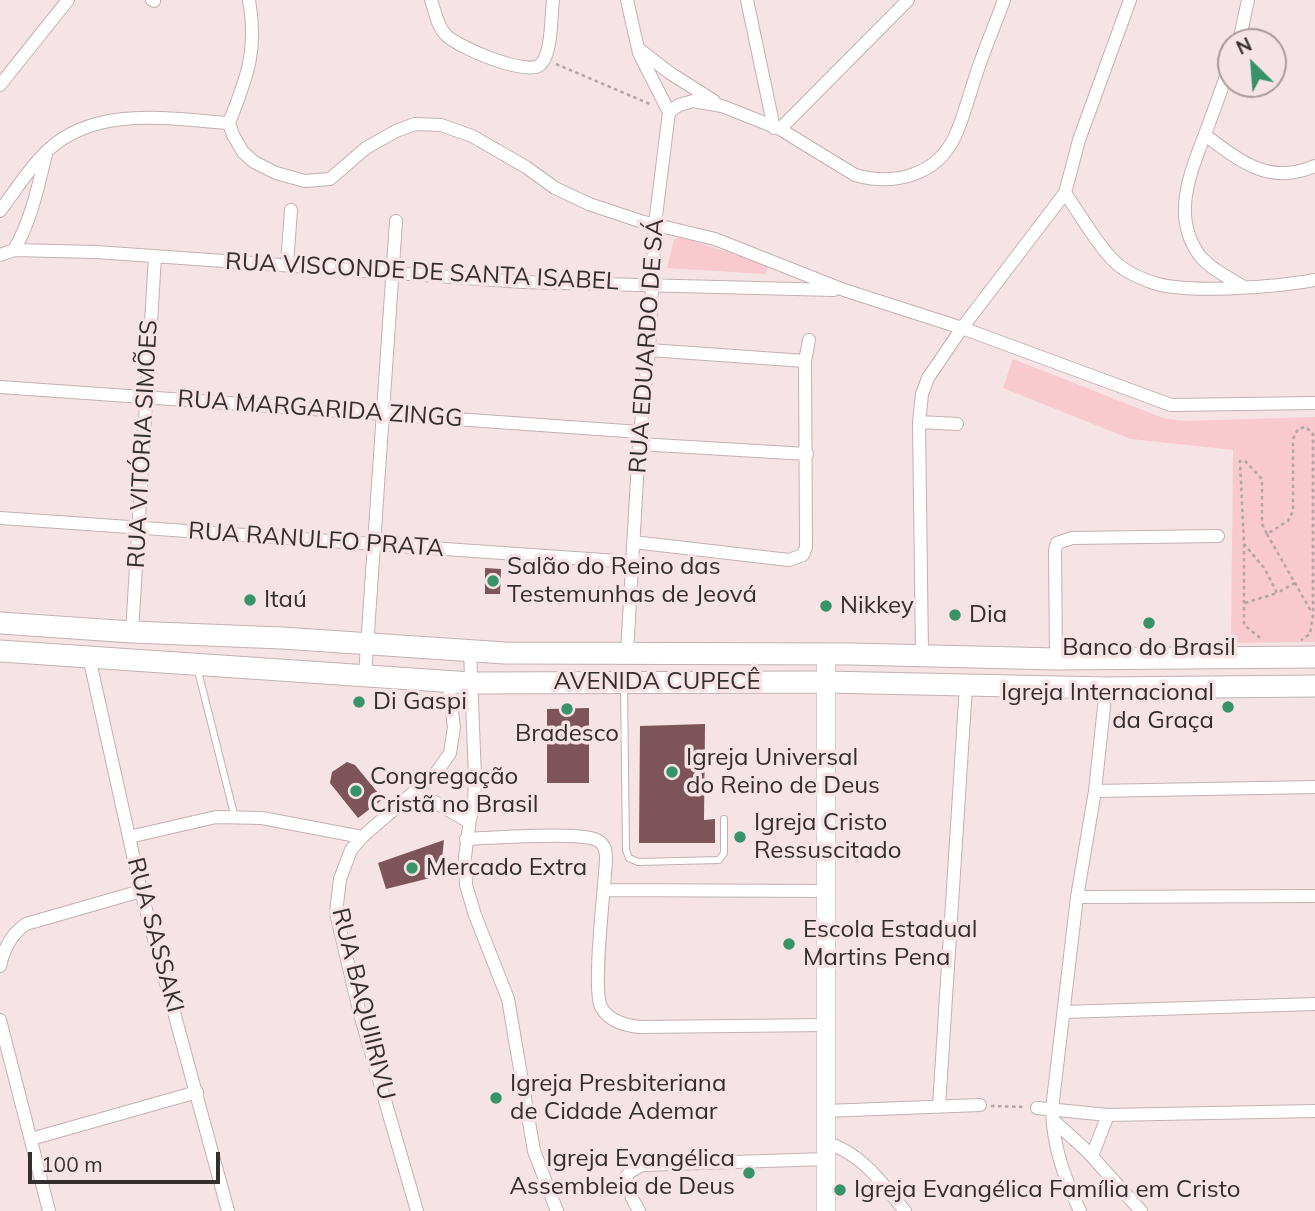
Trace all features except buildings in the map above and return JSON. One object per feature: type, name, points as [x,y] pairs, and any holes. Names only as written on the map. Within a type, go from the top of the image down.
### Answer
[{"type":"main road","name":"AVENIDA CUPECÊ","points":[[0,623],[561,654],[825,654],[1056,659],[1315,657]]},
{"type":"main road","name":"AVENIDA CUPECÊ","points":[[0,651],[471,683],[825,682],[1106,688],[1315,686]]},
{"type":"street","points":[[1,85],[68,0]]},
{"type":"street","points":[[249,0],[253,26],[252,58],[229,123],[243,152],[254,162],[276,173],[306,181],[330,178],[366,148],[396,131],[415,124],[441,125],[472,136],[571,196],[621,216],[715,239],[844,290],[962,328],[1171,405],[1315,403]]},
{"type":"street","points":[[431,0],[442,30],[458,45],[526,69],[539,67],[545,59],[553,0]]},
{"type":"street","points":[[627,0],[637,47],[669,112],[679,105],[693,101],[722,106]]},
{"type":"street","points":[[747,0],[777,128]]},
{"type":"street","points":[[777,128],[908,0]]},
{"type":"street","points":[[637,47],[670,73],[722,106],[777,128],[855,175],[867,179],[897,180],[915,175],[941,156],[954,139],[1004,0]]},
{"type":"street","points":[[922,656],[919,422],[922,394],[928,378],[962,328],[1065,193],[1079,140],[1130,0]]},
{"type":"street","points":[[1242,28],[1248,0]]},
{"type":"street","points":[[1218,98],[1187,181],[1185,217],[1190,236],[1201,257],[1210,266],[1244,287]]},
{"type":"street","name":"RUA EDUARDO DE SÁ","points":[[627,653],[640,438],[649,350],[655,223],[669,112]]},
{"type":"street","points":[[0,211],[46,152],[84,128],[113,120],[155,118],[229,123]]},
{"type":"street","points":[[1205,135],[1243,163],[1265,171],[1297,171],[1315,166]]},
{"type":"street","points":[[14,250],[24,233],[32,209],[46,152]]},
{"type":"street","points":[[1065,193],[1112,259],[1124,269],[1155,284],[1202,288],[1244,287],[1315,280]]},
{"type":"street","points":[[287,264],[291,210]]},
{"type":"street","points":[[365,676],[396,221]]},
{"type":"street","name":"RUA VISCONDE DE SANTA ISABEL","points":[[0,255],[14,250],[96,252],[287,264],[392,275],[523,282],[844,290]]},
{"type":"street","name":"RUA VITÓRIA SIMÕES","points":[[132,632],[155,257]]},
{"type":"street","points":[[634,542],[789,560],[801,557],[806,547],[805,362],[809,340]]},
{"type":"street","points":[[649,350],[805,362]]},
{"type":"street","name":"RUA MARGARIDA ZINGG","points":[[0,387],[382,413],[807,454]]},
{"type":"street","points":[[919,422],[957,424]]},
{"type":"street","name":"RUA RANULFO PRATA","points":[[0,518],[632,562]]},
{"type":"street","points":[[1056,659],[1055,545],[1061,540],[1217,536]]},
{"type":"street","points":[[470,651],[475,758],[474,806],[469,822],[465,857],[466,885],[508,999],[534,1151],[557,1211]]},
{"type":"street","points":[[825,654],[826,1211]]},
{"type":"street","name":"RUA SASSAKI","points":[[89,657],[141,891],[228,1211]]},
{"type":"street","name":"RUA BAQUIIRIVU","points":[[417,1211],[360,1014],[336,913],[337,890],[351,850],[362,837],[436,774],[450,753],[454,727],[448,681]]},
{"type":"street","points":[[939,1106],[966,686]]},
{"type":"street","points":[[1080,1211],[1057,1153],[1053,1114],[1077,897],[1095,791],[1106,688]]},
{"type":"street","points":[[450,753],[466,750],[475,758]]},
{"type":"street","points":[[433,801],[436,774]]},
{"type":"street","points":[[1095,791],[1315,787]]},
{"type":"street","points":[[409,797],[433,801],[469,822]]},
{"type":"street","points":[[129,837],[216,817],[262,818],[362,837]]},
{"type":"street","points":[[467,839],[579,836],[598,840],[606,849],[597,989],[600,1004],[609,1016],[621,1023],[639,1027],[827,1025]]},
{"type":"street","points":[[604,890],[826,891]]},
{"type":"street","points":[[0,966],[7,944],[18,929],[26,924],[141,891]]},
{"type":"street","points":[[1077,897],[1315,896]]},
{"type":"street","points":[[1064,1012],[1315,1004]]},
{"type":"street","points":[[0,1020],[49,1211]]},
{"type":"street","points":[[31,1139],[197,1092]]},
{"type":"street","points":[[826,1111],[980,1105]]},
{"type":"street","points":[[1037,1108],[1053,1114],[1108,1115],[1315,1111]]},
{"type":"street","points":[[1053,1114],[1141,1211]]},
{"type":"street","points":[[1092,1156],[1108,1115]]},
{"type":"street","points":[[639,1211],[628,1188],[628,1173],[636,1167],[825,1151],[842,1147],[855,1155],[905,1211]]},
{"type":"lane","points":[[197,663],[235,817]]},
{"type":"lane","points":[[624,683],[626,850],[629,858],[638,862],[719,860],[724,853],[724,818]]},
{"type":"path","points":[[545,59],[669,112]]},
{"type":"path","points":[[1266,534],[1288,521],[1293,512],[1293,439],[1298,429],[1306,427],[1313,434],[1312,615],[1310,634],[1303,640],[1289,640]]},
{"type":"path","points":[[1275,640],[1262,640],[1244,625],[1240,461],[1245,461],[1262,479],[1262,524],[1312,615]]},
{"type":"path","points":[[1244,544],[1265,569],[1277,593]]},
{"type":"path","points":[[1245,603],[1277,593],[1295,583]]},
{"type":"path","points":[[980,1105],[1037,1108]]},
{"type":"shaded area","points":[[681,237],[764,264],[768,268],[765,274],[667,268],[674,239]]},
{"type":"shaded area","points":[[1013,359],[1163,418],[1185,421],[1315,417],[1315,642],[1231,643],[1233,450],[1131,439],[1003,388]]},
{"type":"place","name":"Salão do Reino das Testemunhas de Jeová","points":[[493,581]]},
{"type":"place","name":"Itaú","points":[[250,600]]},
{"type":"place","name":"Nikkey","points":[[826,606]]},
{"type":"place","name":"Dia","points":[[955,615]]},
{"type":"place","name":"Banco do Brasil","points":[[1149,623]]},
{"type":"place","name":"Di Gaspi","points":[[359,702]]},
{"type":"place","name":"Igreja Internacional da Graça","points":[[1228,707]]},
{"type":"place","name":"Bradesco","points":[[567,709]]},
{"type":"place","name":"Igreja Universal do Reino de Deus","points":[[672,772]]},
{"type":"place","name":"Congregação Cristã no Brasil","points":[[356,791]]},
{"type":"place","name":"Igreja Cristo Ressuscitado","points":[[740,837]]},
{"type":"place","name":"Mercado Extra","points":[[412,868]]},
{"type":"place","name":"Escola Estadual Martins Pena","points":[[789,944]]},
{"type":"place","name":"Igreja Presbiteriana de Cidade Ademar","points":[[496,1098]]},
{"type":"place","name":"Igreja Evangélica Assembleia de Deus","points":[[749,1173]]},
{"type":"place","name":"Igreja Evangélica Família em Cristo","points":[[840,1190]]}]
